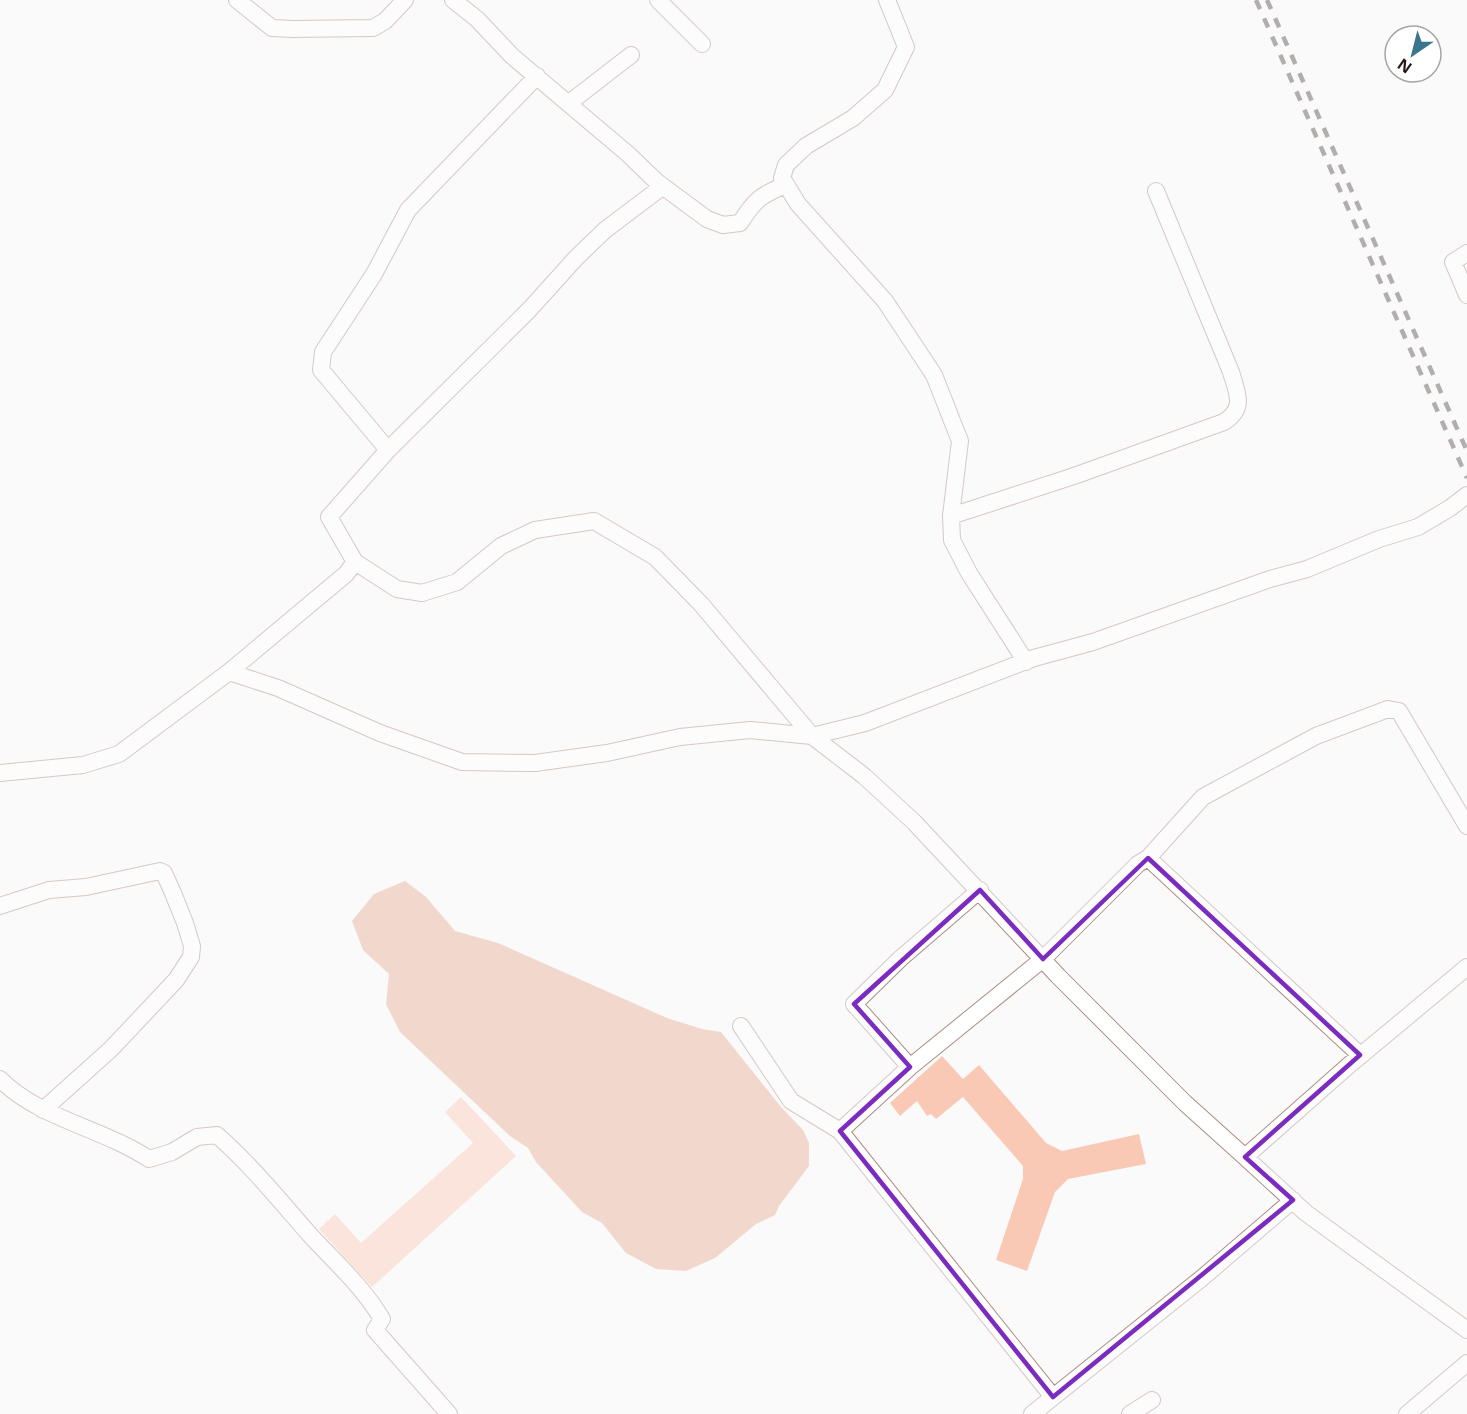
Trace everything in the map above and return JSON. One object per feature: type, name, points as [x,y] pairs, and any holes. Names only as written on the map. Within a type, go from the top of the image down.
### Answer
[{"type":"street","points":[[237,0],[272,28],[293,29],[373,28],[385,21],[405,0]]},
{"type":"street","points":[[453,0],[477,19],[512,56],[628,154],[662,187],[707,219],[723,225],[740,223],[751,206],[765,193],[786,185]]},
{"type":"street","points":[[658,0],[702,44]]},
{"type":"street","points":[[887,0],[906,47],[885,90],[853,117],[806,146],[786,165],[782,178],[798,204],[885,301],[934,375],[960,441],[951,516],[952,540],[965,565],[1026,662]]},
{"type":"street","points":[[569,103],[631,55]]},
{"type":"street","points":[[388,450],[321,370],[323,351],[374,274],[408,210],[537,76]]},
{"type":"street","points":[[662,187],[598,237],[529,310],[388,450],[329,517],[355,562],[397,589],[422,593],[457,582],[501,546],[535,530],[594,521],[655,556],[701,604],[812,736],[864,776],[889,799],[1185,1103],[1306,1213],[1467,1330]]},
{"type":"street","points":[[951,516],[1074,476],[1214,426],[1224,422],[1235,413],[1239,406],[1231,372],[1156,191]]},
{"type":"street","points":[[1467,253],[1452,262],[1467,295]]},
{"type":"street","points":[[229,672],[278,688],[380,734],[462,762],[536,763],[607,753],[680,737],[750,730],[812,736],[865,723],[1026,662],[1094,642],[1269,579],[1307,569],[1379,539],[1418,527],[1467,495]]},
{"type":"street","points":[[0,773],[83,765],[119,754],[229,672],[346,574],[355,562]]},
{"type":"street","points":[[840,1131],[910,1067],[1043,959],[1138,864],[1148,858],[1203,797],[1316,736],[1388,709],[1400,711],[1467,826]]},
{"type":"street","points":[[1148,858],[1360,1055]]},
{"type":"street","points":[[0,906],[49,890],[86,888],[160,871],[173,893],[192,946],[191,957],[176,980],[111,1049],[43,1110]]},
{"type":"street","points":[[910,1067],[854,1004],[902,958],[980,890]]},
{"type":"street","points":[[1245,1157],[1360,1055],[1467,967]]},
{"type":"street","points":[[741,1026],[791,1101],[840,1131],[1053,1397]]},
{"type":"street","points":[[0,1079],[8,1088],[43,1110],[128,1145],[149,1159],[172,1152],[197,1137],[217,1136],[245,1160],[353,1280],[382,1319],[375,1330],[449,1414]]},
{"type":"street","points":[[1033,1414],[1202,1278],[1293,1200]]},
{"type":"street","points":[[1408,1414],[1467,1363]]},
{"type":"street","points":[[1131,1414],[1152,1400]]},
{"type":"highlighted area","points":[[1148,858],[1360,1055],[1245,1157],[1293,1200],[1053,1397],[840,1131],[910,1067],[854,1004],[980,890],[1043,959]]},
{"type":"shaded area","points":[[405,881],[426,897],[455,931],[498,943],[667,1018],[702,1029],[721,1032],[781,1107],[803,1130],[809,1143],[809,1166],[779,1206],[775,1215],[756,1224],[715,1258],[686,1271],[656,1269],[626,1253],[602,1223],[582,1212],[536,1162],[528,1148],[510,1136],[400,1032],[386,1004],[389,974],[363,950],[352,921],[374,894]]},
{"type":"building","points":[[942,1056],[963,1079],[979,1065],[1046,1143],[1062,1151],[1139,1134],[1146,1164],[1068,1179],[1055,1192],[1027,1271],[996,1260],[1023,1179],[1023,1166],[963,1097],[936,1119],[931,1114],[927,1116],[917,1101],[900,1116],[890,1103]]},
{"type":"building","points":[[461,1097],[516,1156],[372,1287],[319,1229],[335,1214],[361,1243],[473,1143],[445,1112]]},
{"type":"railway","points":[[1256,0],[1467,478]]},
{"type":"railway","points":[[1267,0],[1467,451]]}]
